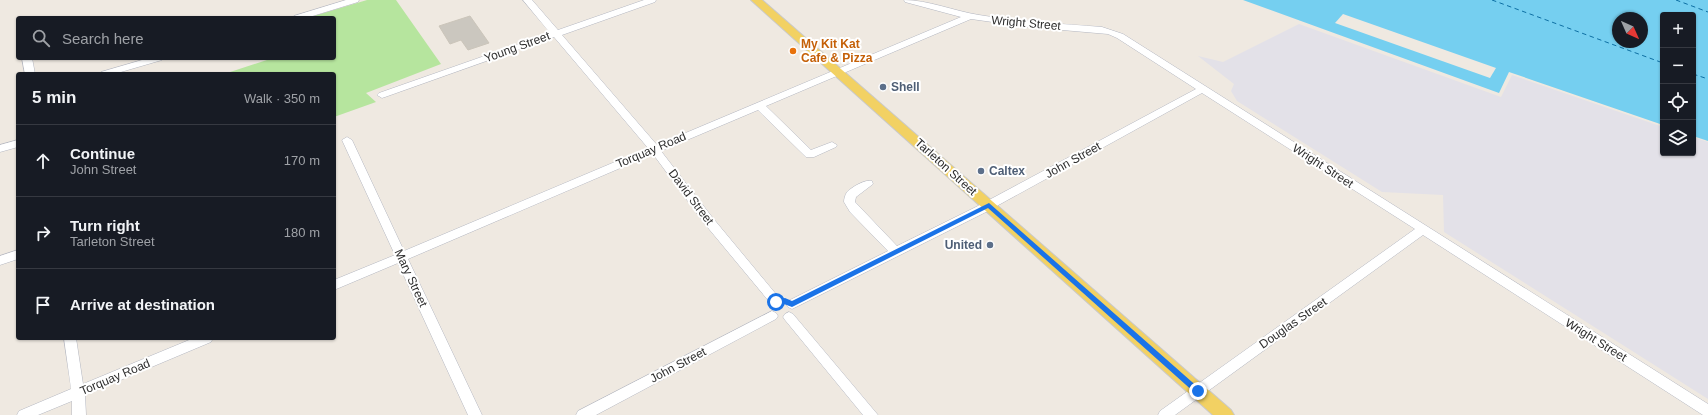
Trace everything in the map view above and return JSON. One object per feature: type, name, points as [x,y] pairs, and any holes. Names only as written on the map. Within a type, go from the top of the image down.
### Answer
[{"type":"main road","name":"Tarleton Street","points":[[756,0],[1225,415]]},
{"type":"street","points":[[303,16],[355,0]]},
{"type":"street","name":"David Street","points":[[527,0],[557,33],[654,148],[708,220],[776,302]]},
{"type":"street","name":"Young Street","points":[[382,95],[652,0]]},
{"type":"street","name":"Wright Street","points":[[908,0],[968,17],[1111,32],[1127,40],[1422,230],[1708,411]]},
{"type":"street","name":"Torquay Road","points":[[336,284],[654,148],[760,106],[968,17]]},
{"type":"street","points":[[27,60],[30,72]]},
{"type":"street","points":[[111,72],[152,60]]},
{"type":"street","name":"John Street","points":[[792,304],[989,205],[1202,89]]},
{"type":"street","points":[[760,106],[810,155],[832,145]]},
{"type":"street","name":"Mary Street","points":[[347,140],[475,415]]},
{"type":"street","points":[[0,149],[16,144]]},
{"type":"street","points":[[868,184],[850,195],[849,202],[895,252]]},
{"type":"street","name":"Douglas Street","points":[[1165,415],[1422,230]]},
{"type":"street","points":[[0,261],[16,255]]},
{"type":"street","points":[[785,301],[792,304],[794,313],[782,320],[772,316],[770,313],[771,307],[776,302],[785,301]]},
{"type":"street","name":"John Street","points":[[583,415],[772,316]]},
{"type":"street","points":[[789,317],[871,415]]},
{"type":"street","points":[[70,340],[78,393],[79,415]]},
{"type":"street","name":"Torquay Road","points":[[24,415],[202,340]]},
{"type":"shaded area","points":[[1299,24],[1501,97],[1512,75],[1660,126],[1660,156],[1696,156],[1696,138],[1708,142],[1708,399],[1444,232],[1443,195],[1382,192],[1237,101],[1231,91],[1234,84],[1198,56],[1223,62]]},
{"type":"green space","points":[[367,0],[396,0],[441,64],[366,93],[376,102],[336,116],[336,72],[230,72],[267,60],[336,60],[336,16],[314,16]]},
{"type":"water","points":[[1243,0],[1708,0],[1708,141],[1696,137],[1696,12],[1660,12],[1660,124],[1509,72],[1499,93]]},
{"type":"pier","points":[[1343,14],[1496,68],[1490,78],[1335,23]]},
{"type":"building","points":[[470,16],[489,43],[468,50],[461,40],[450,44],[439,26]]},
{"type":"ferry route","points":[[1492,0],[1660,62]]},
{"type":"ferry route","points":[[1676,0],[1708,12]]},
{"type":"ferry route","points":[[1696,75],[1708,79]]},
{"type":"place","name":"My Kit Kat Cafe & Pizza","points":[[793,51]]},
{"type":"place","name":"Shell","points":[[883,87]]},
{"type":"place","name":"Caltex","points":[[981,171]]},
{"type":"place","name":"United","points":[[990,245]]},
{"type":"route","points":[[776,302],[785,301],[792,304],[989,205],[1198,391]]}]
